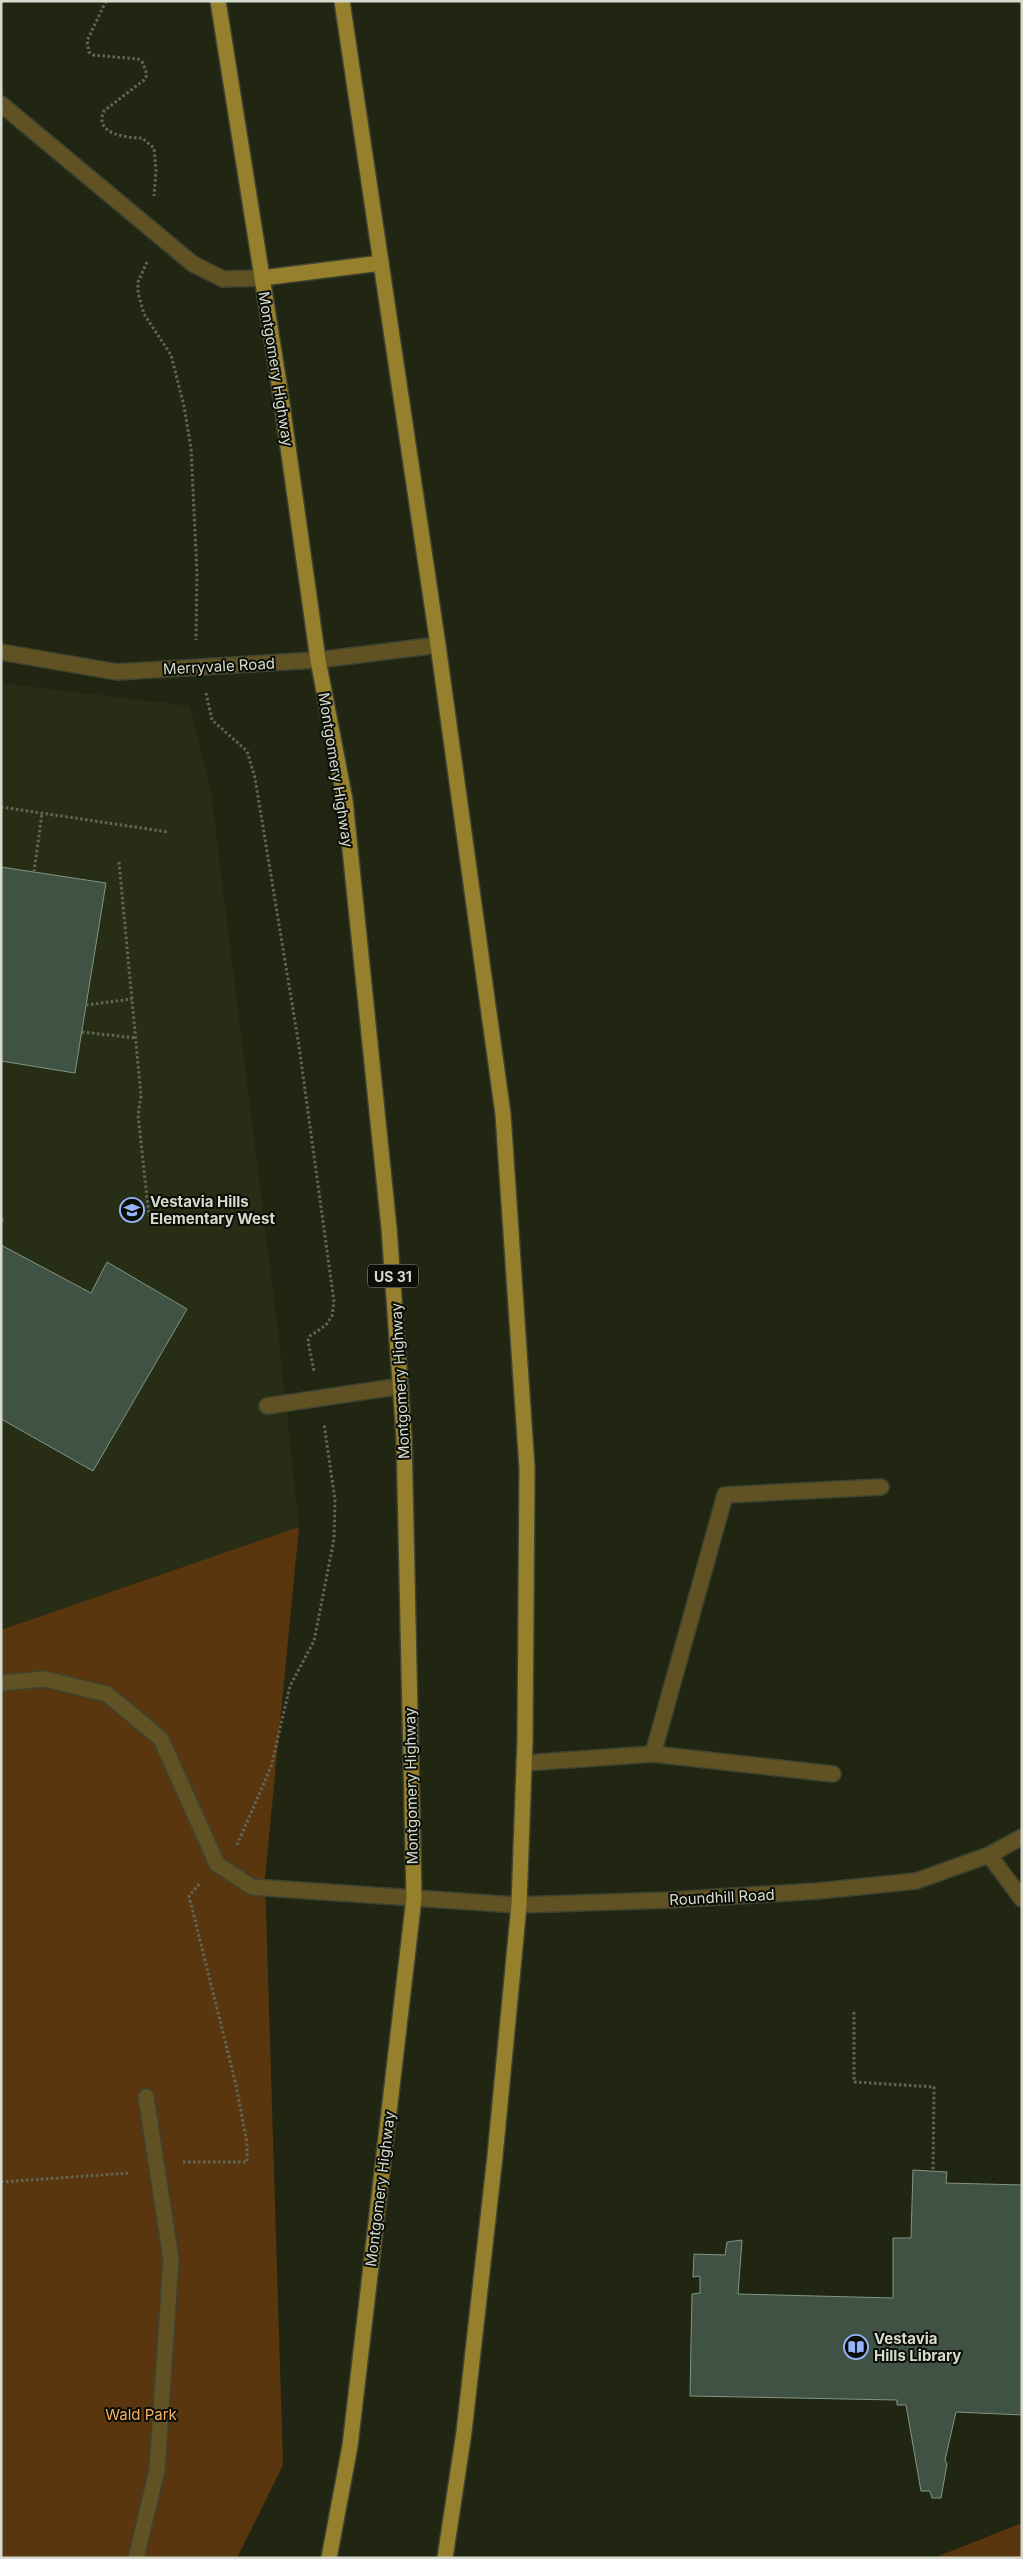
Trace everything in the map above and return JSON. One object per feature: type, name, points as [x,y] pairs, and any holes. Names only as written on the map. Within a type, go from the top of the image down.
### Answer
[{"type":"main road","name":"Montgomery Highway","points":[[218,1],[262,278],[318,660],[345,800],[390,1228],[404,1437],[414,1898],[350,2446],[329,2558]]},
{"type":"main road","points":[[342,1],[438,645],[503,1114],[527,1468],[524,1763],[519,1905],[496,2147],[471,2373],[459,2474],[445,2558]]},
{"type":"main road","points":[[262,278],[381,263]]},
{"type":"street","points":[[1,104],[193,264],[223,279],[262,278]]},
{"type":"street","name":"Merryvale Road","points":[[1,652],[117,672],[318,660],[438,645]]},
{"type":"street","points":[[267,1406],[401,1386]]},
{"type":"street","points":[[653,1754],[725,1495],[881,1487]]},
{"type":"street","points":[[1,1683],[44,1680],[106,1694],[161,1739],[217,1864]]},
{"type":"street","points":[[524,1763],[653,1754],[832,1774]]},
{"type":"street","name":"Roundhill Road","points":[[217,1864],[252,1887],[519,1905],[739,1896],[818,1891],[916,1881],[989,1854],[1022,1837]]},
{"type":"street","points":[[989,1854],[1022,1899]]},
{"type":"street","points":[[136,2558],[157,2470],[171,2260],[146,2097]]},
{"type":"path","points":[[1,2182],[123,2174],[192,2160],[247,2162],[248,2143],[236,2085],[189,1896],[217,1864],[239,1843],[271,1767],[290,1686],[314,1641],[334,1539],[335,1500],[320,1398],[308,1341],[310,1336],[326,1325],[332,1316],[333,1291],[319,1204],[299,1046],[255,778],[247,750],[212,720],[201,668],[195,634],[197,573],[191,448],[184,406],[171,355],[144,314],[138,293],[138,282],[149,254],[152,230],[156,171],[154,148],[142,138],[124,138],[108,131],[103,124],[102,116],[111,104],[144,80],[146,69],[138,59],[93,55],[86,46],[91,30],[106,1]]},
{"type":"path","points":[[1,807],[168,832]]},
{"type":"path","points":[[34,872],[42,813]]},
{"type":"path","points":[[119,862],[141,1096],[138,1115],[149,1216]]},
{"type":"path","points":[[86,1005],[132,999]]},
{"type":"path","points":[[82,1032],[136,1038]]},
{"type":"path","points":[[1,1220],[6,1221]]},
{"type":"path","points":[[854,2012],[854,2082],[934,2087],[933,2172]]},
{"type":"shaded area","name":"Vestavia Hills Elementary West","points":[[1,683],[190,706],[211,792],[278,1331],[299,1527],[1,1630]]},
{"type":"green space","name":"Wald Park","points":[[299,1527],[265,1878],[283,2465],[237,2558],[1,2558],[1,1630]]},
{"type":"green space","points":[[1022,2523],[1022,2558],[934,2558]]},
{"type":"building","points":[[1,867],[106,883],[75,1073],[1,1061]]},
{"type":"building","points":[[1,1245],[91,1293],[107,1262],[187,1309],[93,1471],[1,1419]]},
{"type":"building","name":"Vestavia Hills Library","points":[[913,2170],[947,2172],[946,2183],[1022,2185],[1022,2415],[956,2412],[945,2460],[947,2464],[941,2498],[932,2498],[930,2491],[921,2491],[906,2405],[897,2405],[897,2400],[690,2396],[692,2294],[700,2293],[700,2276],[693,2277],[694,2254],[725,2255],[727,2242],[742,2240],[738,2294],[893,2298],[893,2238],[911,2238]]},
{"type":"place","name":"Vestavia Hills Elementary West","points":[[132,1210]]},
{"type":"place","name":"Vestavia Hills Library","points":[[856,2347]]}]
